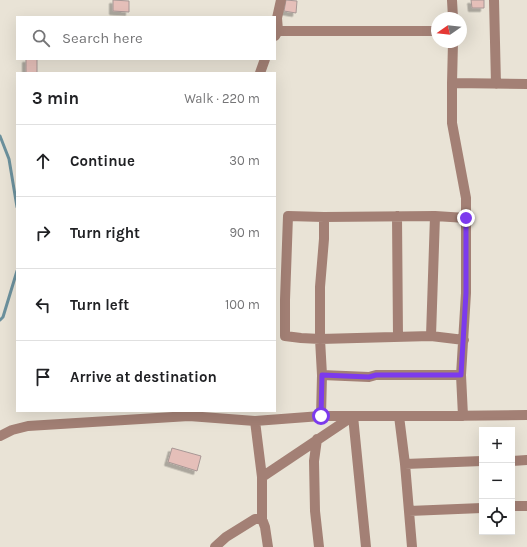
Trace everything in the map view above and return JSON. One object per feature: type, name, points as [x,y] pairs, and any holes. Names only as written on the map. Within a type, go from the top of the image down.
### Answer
[{"type":"street","points":[[280,0],[276,33],[431,31]]},
{"type":"street","points":[[452,0],[453,12]]},
{"type":"street","points":[[494,0],[496,84]]},
{"type":"street","points":[[453,48],[452,123],[466,198],[466,293],[461,375],[463,416]]},
{"type":"street","points":[[260,72],[265,60]]},
{"type":"street","points":[[452,83],[527,84]]},
{"type":"street","points":[[464,340],[431,336],[320,339],[285,336],[285,300],[288,216],[435,216],[466,218]]},
{"type":"street","points":[[397,216],[398,337]]},
{"type":"street","points":[[431,336],[435,216]]},
{"type":"street","points":[[321,416],[322,375],[320,287],[324,239],[324,217]]},
{"type":"street","points":[[322,375],[369,377],[376,375],[461,375]]},
{"type":"street","points":[[0,436],[12,430],[28,426],[189,414],[255,421],[321,416],[527,415]]},
{"type":"street","points":[[262,476],[353,416]]},
{"type":"street","points":[[353,416],[366,547]]},
{"type":"street","points":[[399,416],[405,464],[412,547]]},
{"type":"street","points":[[255,421],[262,476],[262,519],[265,527],[268,547]]},
{"type":"street","points":[[318,439],[314,461],[315,512],[319,547]]},
{"type":"street","points":[[515,461],[527,460]]},
{"type":"street","points":[[405,464],[479,461]]},
{"type":"street","points":[[515,506],[527,506]]},
{"type":"street","points":[[409,511],[479,508]]},
{"type":"street","points":[[215,547],[226,537],[255,519],[262,519]]},
{"type":"building","points":[[113,0],[129,1],[129,12],[113,11]]},
{"type":"building","points":[[286,0],[297,1],[296,13],[284,11]]},
{"type":"building","points":[[471,0],[484,0],[484,8],[472,8]]},
{"type":"building","points":[[26,60],[37,60],[37,72],[26,72]]},
{"type":"building","points":[[172,448],[201,456],[197,471],[168,462]]},
{"type":"waterway","points":[[0,136],[9,159],[16,201]]},
{"type":"waterway","points":[[0,320],[3,317],[16,274]]},
{"type":"route","points":[[321,416],[322,375],[369,377],[376,375],[461,375],[466,293],[466,218]]}]
